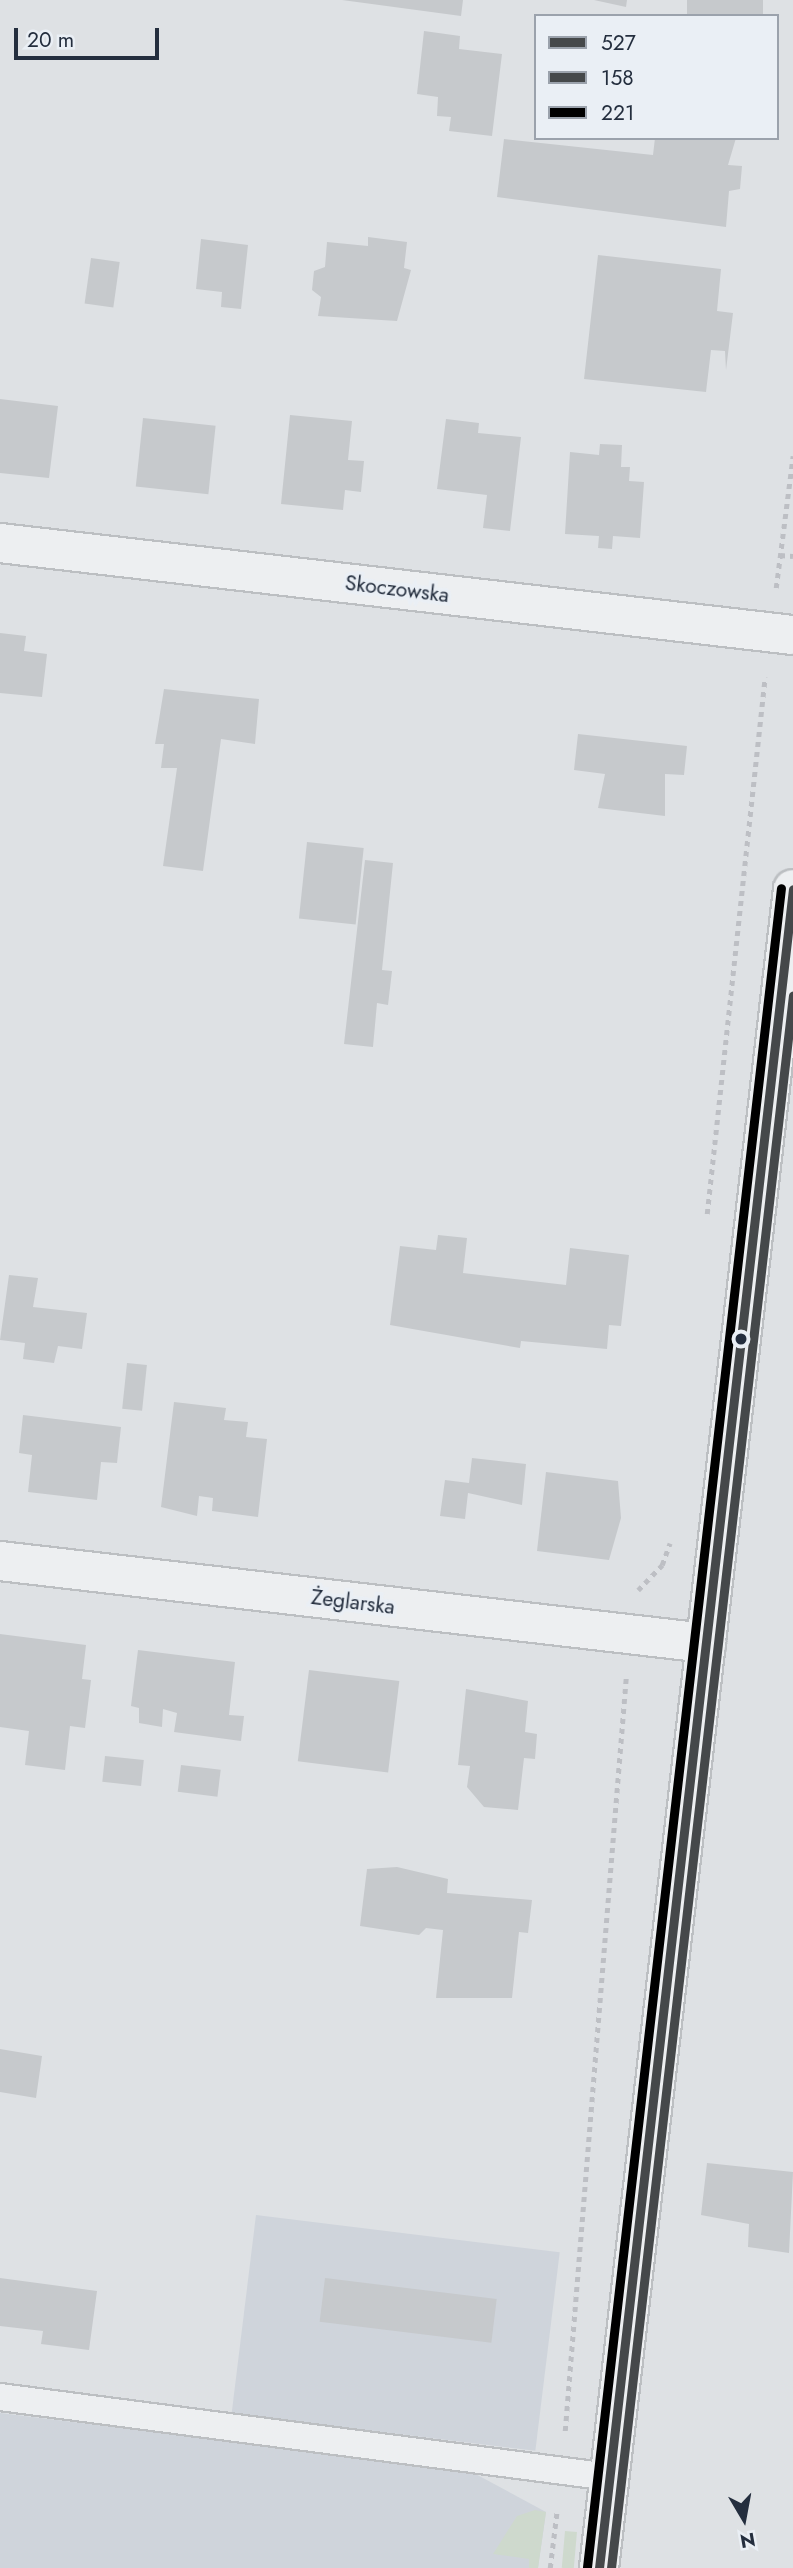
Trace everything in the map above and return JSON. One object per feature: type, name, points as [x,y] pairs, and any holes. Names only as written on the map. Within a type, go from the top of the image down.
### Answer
[{"type":"street","name":"Skoczowska","points":[[0,543],[781,634]]},
{"type":"street","points":[[599,2568],[793,889]]},
{"type":"street","name":"Żeglarska","points":[[0,1561],[706,1643]]},
{"type":"lane","points":[[0,2397],[609,2477]]},
{"type":"path","points":[[705,1230],[781,634],[780,555],[793,456]]},
{"type":"path","points":[[780,555],[793,556]]},
{"type":"path","points":[[550,2568],[561,2472],[630,1634],[635,1593],[662,1565],[672,1536]]},
{"type":"shaded area","points":[[256,2215],[560,2252],[535,2451],[232,2414]]},
{"type":"shaded area","points":[[0,2413],[470,2471],[546,2512],[538,2568],[0,2568]]},
{"type":"shaded area","points":[[535,2510],[546,2512],[538,2568],[529,2568],[529,2559],[493,2554],[517,2516]]},
{"type":"shaded area","points":[[565,2531],[577,2532],[574,2568],[562,2568]]},
{"type":"building","points":[[342,0],[463,0],[461,16]]},
{"type":"building","points":[[594,0],[627,0],[626,7]]},
{"type":"building","points":[[687,0],[763,0],[763,14],[687,14]]},
{"type":"building","points":[[424,31],[460,36],[459,49],[502,54],[492,136],[449,131],[451,117],[437,116],[438,97],[417,94]]},
{"type":"building","points":[[504,139],[653,155],[655,140],[735,140],[728,165],[742,166],[740,189],[729,191],[726,227],[497,197]]},
{"type":"building","points":[[368,237],[407,242],[404,268],[411,270],[397,321],[318,316],[321,297],[312,290],[314,271],[325,267],[327,242],[368,246]]},
{"type":"building","points":[[201,239],[248,245],[241,309],[221,307],[222,292],[196,289]]},
{"type":"building","points":[[598,255],[721,269],[717,311],[733,313],[726,370],[725,351],[711,350],[706,392],[584,379]]},
{"type":"building","points":[[91,258],[120,262],[113,308],[85,304]]},
{"type":"building","points":[[0,399],[58,406],[49,478],[0,473]]},
{"type":"building","points":[[290,415],[352,421],[348,460],[364,461],[361,492],[345,490],[343,510],[281,504]]},
{"type":"building","points":[[143,418],[216,426],[208,494],[136,487]]},
{"type":"building","points":[[446,419],[479,423],[478,433],[521,437],[510,531],[483,528],[487,495],[437,489]]},
{"type":"building","points":[[600,444],[622,445],[621,467],[630,467],[629,481],[644,482],[640,538],[613,536],[612,549],[598,548],[599,536],[565,534],[570,452],[599,455]]},
{"type":"building","points":[[0,633],[26,636],[24,651],[47,654],[42,697],[0,693]]},
{"type":"building","points":[[164,689],[259,699],[255,744],[221,739],[203,871],[163,866],[177,768],[161,768],[164,744],[155,744]]},
{"type":"building","points":[[578,734],[687,746],[684,775],[665,774],[665,816],[598,808],[605,774],[574,770]]},
{"type":"building","points":[[307,842],[364,848],[356,925],[299,919]]},
{"type":"building","points":[[365,860],[393,863],[382,970],[392,971],[388,1005],[377,1003],[373,1047],[344,1044]]},
{"type":"building","points":[[438,1235],[467,1238],[463,1273],[566,1285],[570,1248],[629,1255],[621,1326],[609,1325],[607,1349],[521,1341],[520,1348],[390,1325],[400,1246],[436,1250]]},
{"type":"building","points":[[9,1275],[38,1278],[33,1307],[87,1313],[82,1349],[58,1346],[54,1363],[23,1359],[25,1343],[0,1340]]},
{"type":"building","points":[[127,1363],[147,1365],[142,1411],[122,1409]]},
{"type":"building","points":[[174,1402],[226,1408],[224,1420],[248,1422],[246,1437],[267,1439],[258,1517],[212,1511],[213,1498],[199,1496],[197,1516],[161,1507]]},
{"type":"building","points":[[23,1415],[121,1427],[117,1463],[101,1462],[97,1500],[28,1492],[32,1455],[19,1453]]},
{"type":"building","points":[[472,1458],[526,1464],[522,1505],[468,1493],[465,1519],[440,1516],[445,1480],[469,1483]]},
{"type":"building","points":[[546,1472],[618,1481],[621,1518],[609,1560],[537,1551]]},
{"type":"building","points":[[0,1634],[86,1645],[82,1679],[91,1680],[85,1728],[70,1726],[65,1770],[25,1765],[29,1731],[0,1727]]},
{"type":"building","points":[[138,1650],[235,1662],[229,1715],[244,1716],[241,1741],[174,1732],[177,1713],[163,1709],[162,1727],[139,1723],[139,1708],[131,1706]]},
{"type":"building","points":[[309,1670],[399,1681],[388,1772],[298,1761]]},
{"type":"building","points":[[466,1689],[528,1701],[525,1732],[537,1734],[535,1759],[524,1758],[518,1810],[484,1807],[467,1787],[470,1766],[458,1765]]},
{"type":"building","points":[[105,1756],[144,1760],[141,1786],[102,1782]]},
{"type":"building","points":[[181,1765],[221,1770],[217,1797],[178,1792]]},
{"type":"building","points":[[397,1867],[448,1879],[447,1893],[532,1900],[528,1933],[519,1932],[512,1998],[436,1998],[443,1930],[426,1928],[419,1935],[360,1926],[367,1869]]},
{"type":"building","points":[[0,2049],[42,2056],[36,2098],[0,2092]]},
{"type":"building","points":[[707,2163],[793,2172],[789,2253],[748,2247],[749,2224],[701,2215]]},
{"type":"building","points":[[0,2278],[97,2291],[89,2350],[41,2344],[43,2331],[0,2326]]},
{"type":"building","points":[[325,2278],[497,2299],[491,2343],[320,2322]]},
{"type":"transit line","name":"221","points":[[587,2567],[781,888]]},
{"type":"transit line","name":"527","points":[[599,2568],[793,889]]},
{"type":"transit line","name":"158","points":[[611,2568],[793,996]]}]
